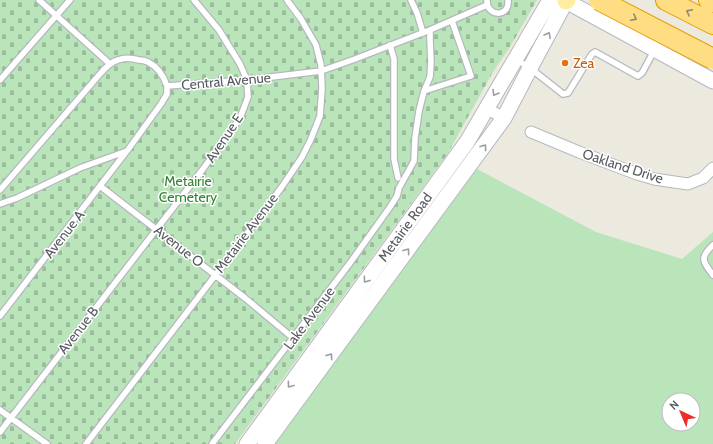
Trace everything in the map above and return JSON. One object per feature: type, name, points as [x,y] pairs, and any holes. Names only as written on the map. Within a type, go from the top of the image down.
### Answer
[{"type":"highway","points":[[666,0],[713,24]]},
{"type":"highway","points":[[709,0],[713,2]]},
{"type":"highway","points":[[575,4],[713,59]]},
{"type":"main road","points":[[575,4],[604,0]]},
{"type":"main road","points":[[575,4],[713,81]]},
{"type":"main road","name":"Metairie Road","points":[[247,444],[467,142],[515,59],[575,4]]},
{"type":"main road","name":"Metairie Road","points":[[265,444],[504,118],[530,68],[575,4]]},
{"type":"street","points":[[486,108],[504,118]]},
{"type":"street","name":"Oakland Drive","points":[[531,132],[586,155],[654,179],[688,184],[703,178],[713,168]]},
{"type":"lane","points":[[40,0],[110,64]]},
{"type":"lane","points":[[0,80],[70,0]]},
{"type":"lane","name":"Metairie Avenue","points":[[86,444],[281,188],[311,139],[320,116],[322,88],[321,65],[316,44],[301,19],[287,0]]},
{"type":"lane","points":[[411,0],[423,33]]},
{"type":"lane","points":[[487,3],[489,8],[494,13],[501,13],[507,9],[508,0]]},
{"type":"lane","points":[[197,1],[219,30],[240,64],[247,80]]},
{"type":"lane","name":"Central Avenue","points":[[127,151],[161,104],[167,94],[168,86],[247,80],[321,71],[423,33],[452,21],[487,3]]},
{"type":"lane","points":[[424,91],[471,76],[452,21]]},
{"type":"lane","name":"Lake Avenue","points":[[212,444],[350,263],[396,196],[414,161],[415,138],[419,110],[424,91],[430,77],[430,30]]},
{"type":"lane","points":[[390,45],[394,59],[394,159],[398,178]]},
{"type":"lane","points":[[515,59],[530,68],[563,94],[568,93],[592,54],[596,52],[638,76],[642,73],[655,49]]},
{"type":"lane","points":[[0,190],[98,75],[110,64],[117,60],[126,58],[134,58],[148,62],[159,71],[168,86]]},
{"type":"lane","name":"Avenue E","points":[[157,229],[240,118],[248,97],[247,80]]},
{"type":"lane","points":[[0,204],[17,198],[80,168],[127,151]]},
{"type":"lane","name":"Avenue A","points":[[0,316],[127,151]]},
{"type":"lane","name":"Avenue O","points":[[100,186],[157,229],[294,338]]},
{"type":"lane","name":"Avenue B","points":[[0,432],[157,229]]},
{"type":"lane","points":[[713,245],[704,256],[704,264],[713,275]]},
{"type":"lane","points":[[0,410],[47,444]]},
{"type":"green space","name":"Metairie Cemetery","points":[[0,0],[537,0],[510,47],[493,72],[448,153],[235,444],[0,444]]},
{"type":"green space","points":[[477,169],[596,232],[682,259],[713,232],[713,444],[274,444]]},
{"type":"place","name":"Zea","points":[[565,63]]}]
